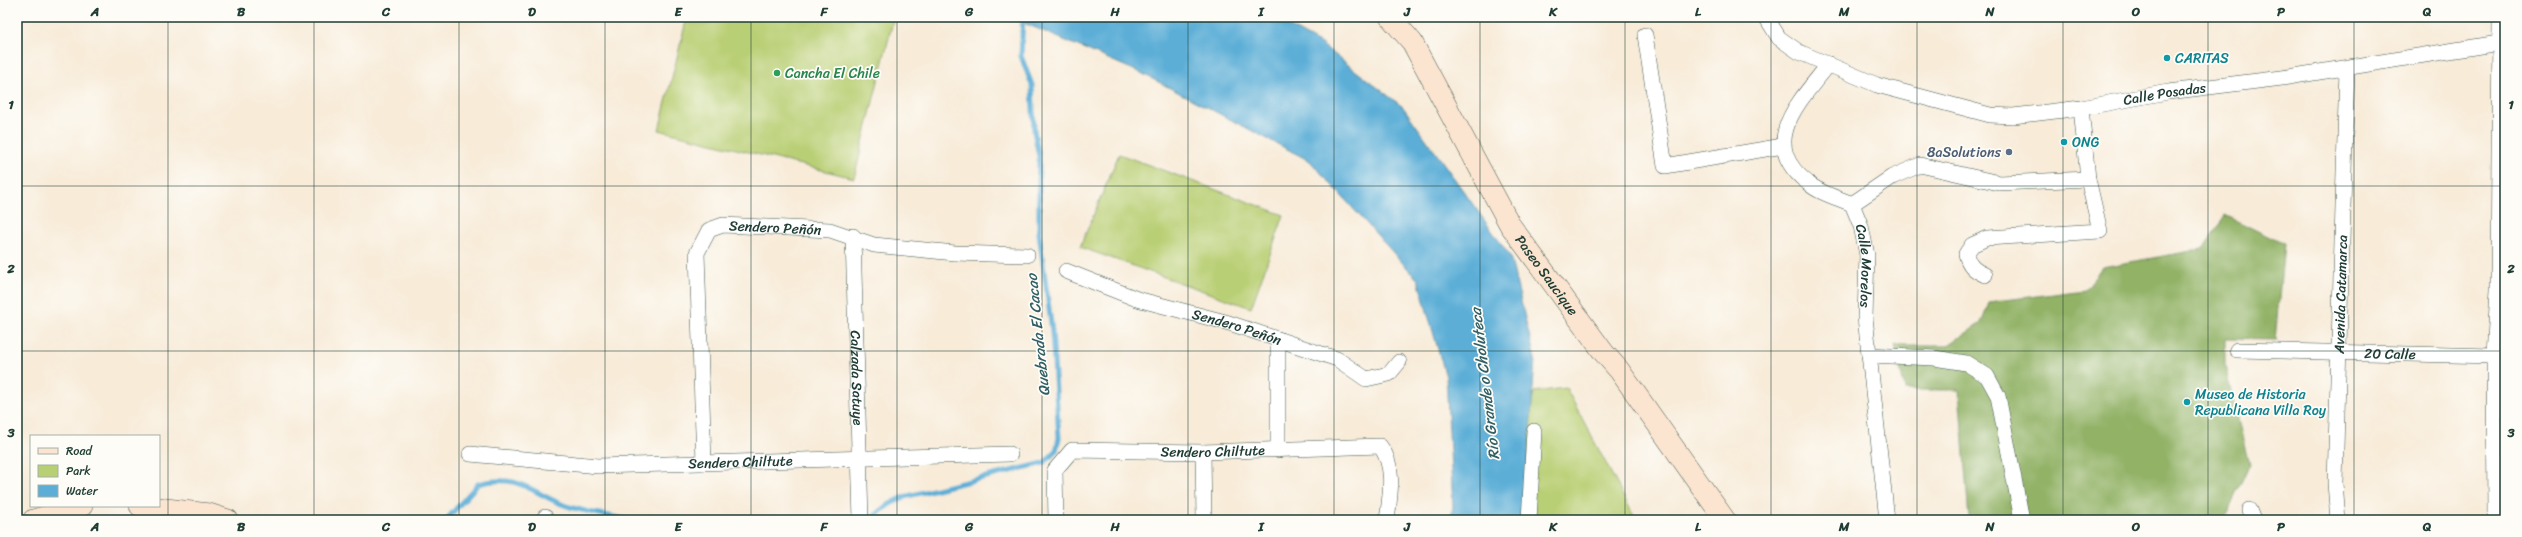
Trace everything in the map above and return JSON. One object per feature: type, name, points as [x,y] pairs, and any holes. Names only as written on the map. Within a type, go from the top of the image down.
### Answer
[{"type":"street","name":"Paseo Saucique","points":[[1390,17],[1412,42],[1510,225],[1604,353],[1619,370],[1725,520]]},
{"type":"street","name":"Calle Posadas","points":[[1766,17],[1779,38],[1799,52],[1877,85],[1957,108],[1990,115],[2013,116],[2081,108],[2168,92],[2347,68],[2502,43]]},
{"type":"street","points":[[2495,520],[2494,356],[2502,283],[2502,43],[2500,17]]},
{"type":"street","points":[[1645,35],[1665,166],[1783,146]]},
{"type":"street","points":[[1829,64],[1799,102],[1783,133],[1783,146],[1792,167],[1808,184],[1852,204],[1892,177],[1920,165],[1999,183],[2088,179]]},
{"type":"street","name":"Avenida Catamarca","points":[[2338,520],[2335,483],[2347,68]]},
{"type":"street","points":[[1985,275],[1976,271],[1969,264],[1966,254],[1972,245],[1987,238],[2100,231],[2088,179],[2081,108]]},
{"type":"street","name":"Calle Morelos","points":[[1852,204],[1861,226],[1866,255],[1866,317],[1869,356],[1887,520]]},
{"type":"street","name":"Sendero Peñón","points":[[704,463],[697,253],[709,230],[723,225],[830,230],[881,246],[955,253],[1027,255]]},
{"type":"street","name":"Calzada Satuye","points":[[853,236],[861,514]]},
{"type":"street","name":"Sendero Peñón","points":[[1066,271],[1137,299],[1229,323],[1337,359],[1366,379],[1389,374],[1399,362]]},
{"type":"street","points":[[1278,339],[1278,450]]},
{"type":"street","name":"20 Calle","points":[[2237,350],[2494,356]]},
{"type":"street","points":[[1869,356],[1934,358],[1966,363],[1987,376],[1998,396],[2022,520]]},
{"type":"street","points":[[1529,520],[1534,431]]},
{"type":"street","name":"Sendero Chiltute","points":[[1056,520],[1055,470],[1072,450],[1204,452],[1380,446],[1387,456],[1390,485],[1387,520]]},
{"type":"street","points":[[1204,452],[1204,520]]},
{"type":"street","name":"Sendero Chiltute","points":[[470,454],[598,466],[1010,454]]},
{"type":"street","points":[[33,520],[78,507]]},
{"type":"street","points":[[149,507],[209,514],[228,520]]},
{"type":"green space","name":"Cancha El Chile","points":[[687,17],[894,17],[854,178],[659,130]]},
{"type":"green space","points":[[1119,154],[1284,215],[1251,308],[1080,247]]},
{"type":"green space","points":[[2225,215],[2284,244],[2275,340],[2225,339],[2225,366],[2249,465],[2224,520],[1969,520],[1959,390],[1905,390],[1895,346],[1947,346],[1981,323],[1989,302],[2085,290],[2102,267],[2203,249]]},
{"type":"green space","points":[[1566,388],[1636,520],[1510,520],[1534,392]]},
{"type":"water","name":"Río Grande o Choluteca","points":[[1010,17],[1272,17],[1321,44],[1403,107],[1510,256],[1535,359],[1524,520],[1450,520],[1453,507],[1446,377],[1418,280],[1310,161],[1141,73]]},
{"type":"waterway","name":"Quebrada El Cacao","points":[[869,520],[890,504],[904,497],[1044,463],[1056,451],[1059,438],[1052,331],[1039,233],[1039,156],[1034,131],[1032,85],[1021,56],[1023,17]]},
{"type":"waterway","name":"Quebrada El Cacao","points":[[446,520],[478,484],[492,481],[514,482],[564,505],[588,512],[628,520]]},
{"type":"place","name":"CARITAS","points":[[2167,58]]},
{"type":"place","name":"Cancha El Chile","points":[[777,73]]},
{"type":"place","name":"ONG","points":[[2064,142]]},
{"type":"place","name":"8aSolutions","points":[[2009,152]]},
{"type":"place","name":"Museo de Historia Republicana Villa Roy","points":[[2187,402]]}]
